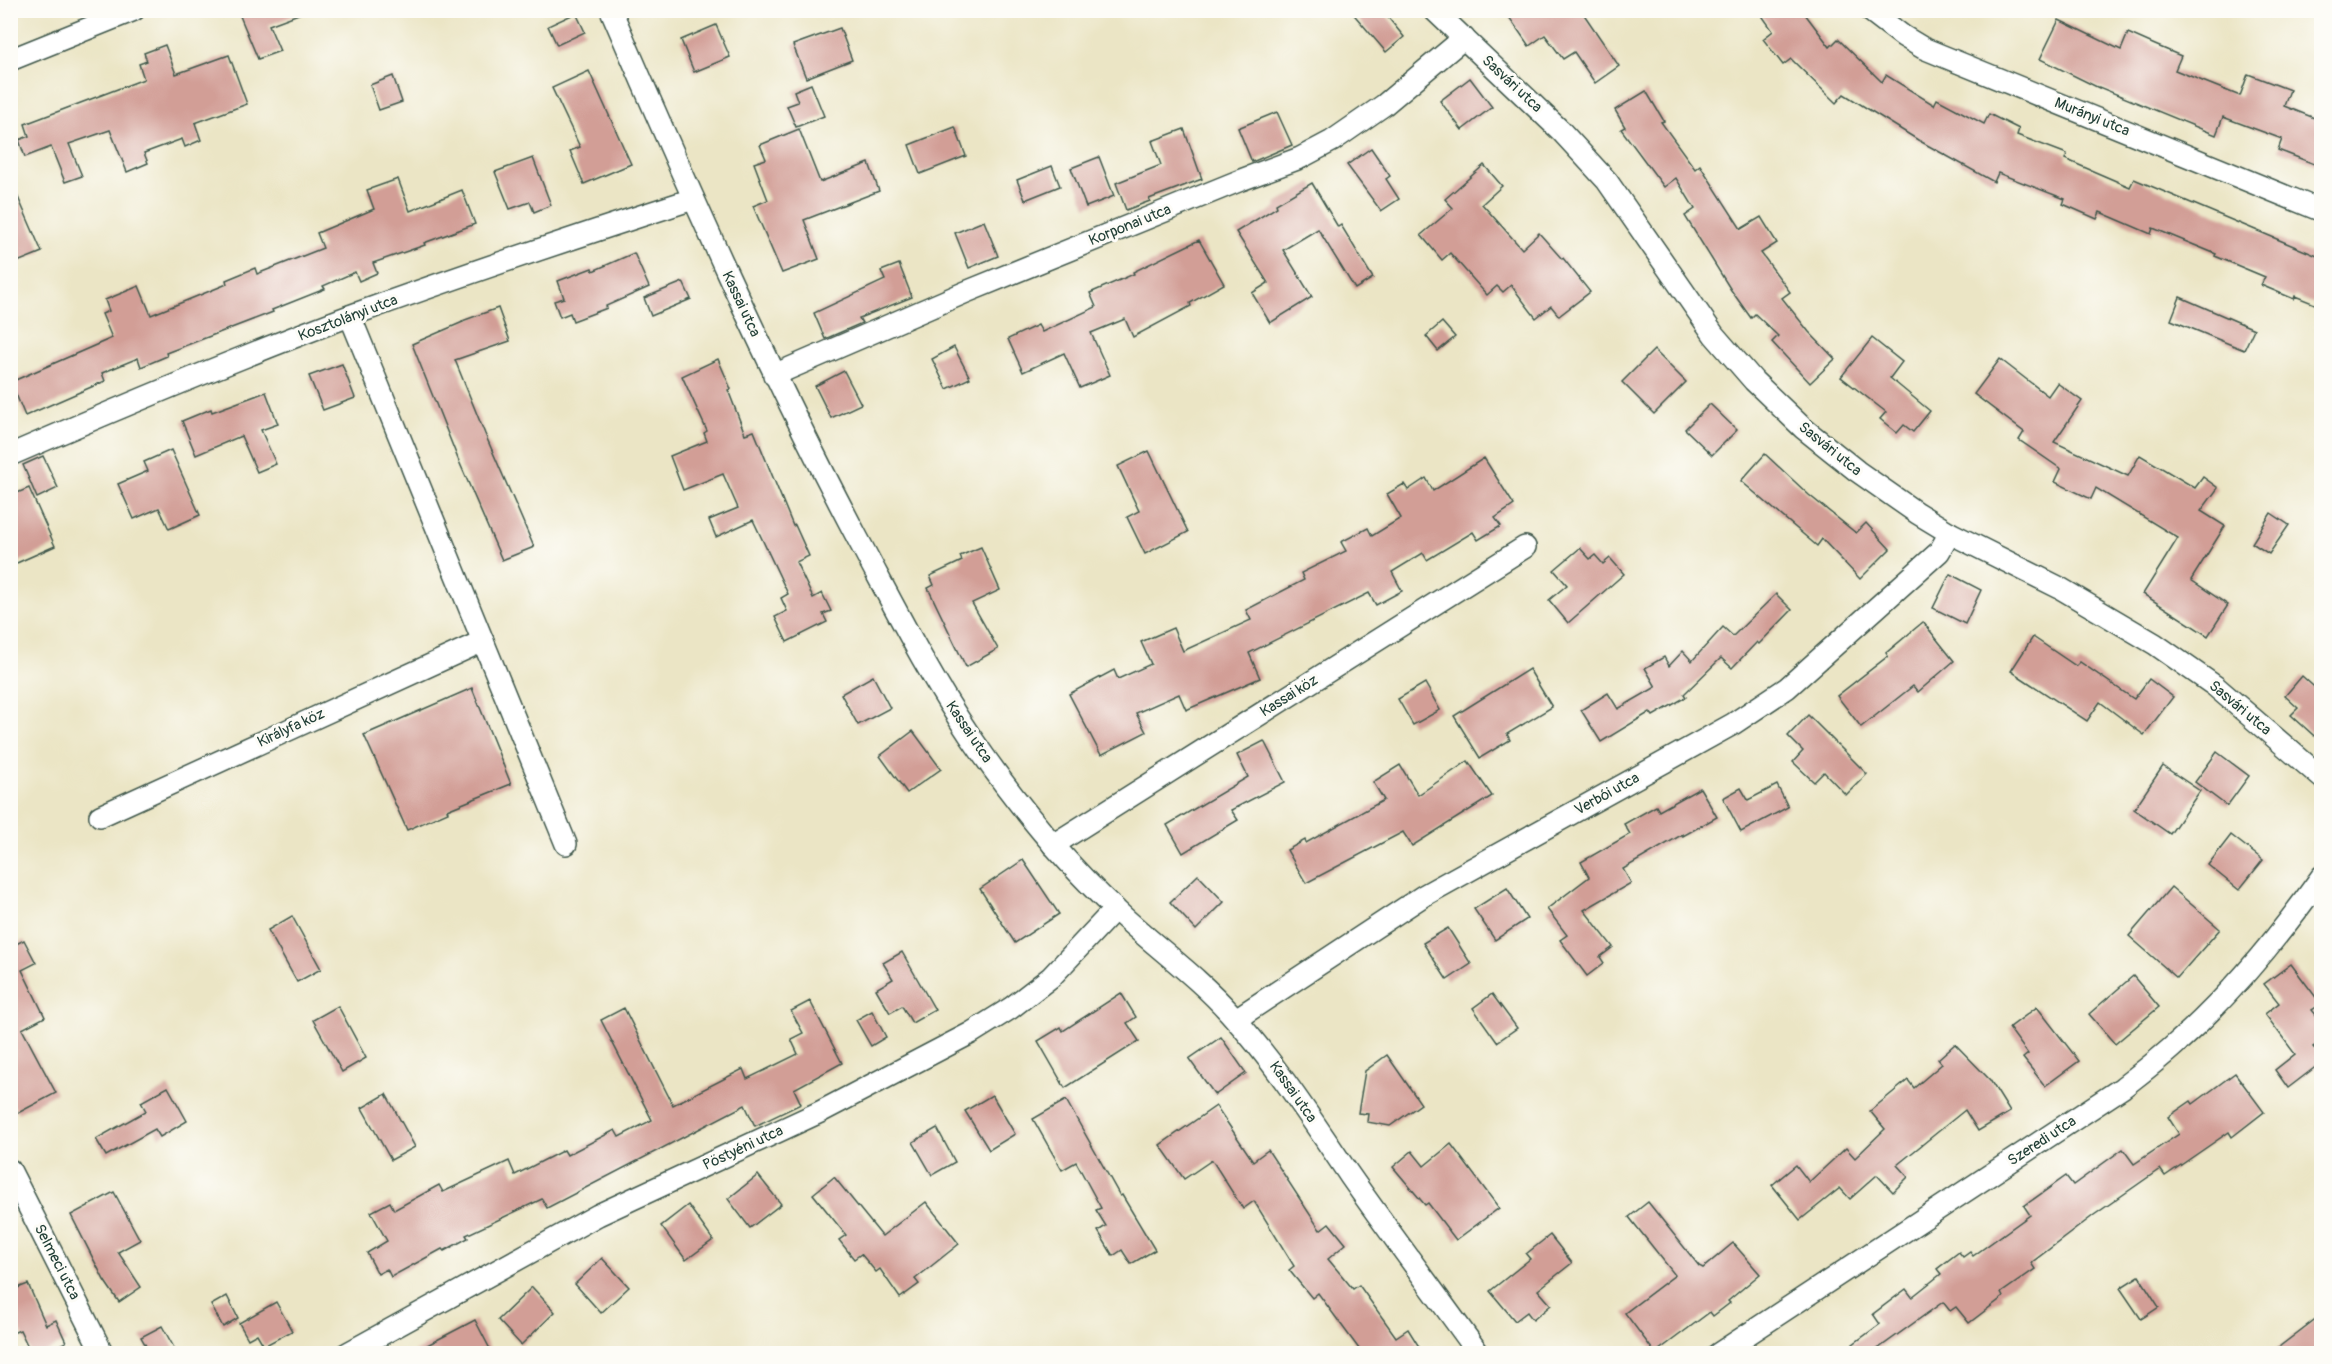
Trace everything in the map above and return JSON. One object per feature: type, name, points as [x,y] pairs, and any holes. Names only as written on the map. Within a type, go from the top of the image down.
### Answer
[{"type":"street","points":[[10,60],[134,10]]},
{"type":"street","name":"Kassai utca","points":[[610,10],[774,375],[832,490],[946,698],[997,774],[1053,845],[1115,909],[1215,995],[1236,1019],[1289,1085],[1351,1177],[1479,1353]]},
{"type":"street","name":"Sasvári utca","points":[[1434,10],[1561,130],[1607,181],[1714,335],[1754,381],[1803,428],[1857,471],[1917,513],[1950,533],[2060,588],[2155,644],[2215,686],[2322,778]]},
{"type":"street","name":"Murányi utca","points":[[1869,10],[1923,48],[2322,211]]},
{"type":"street","name":"Korponai utca","points":[[774,375],[966,292],[1230,184],[1300,158],[1332,141],[1384,105],[1464,38]]},
{"type":"street","name":"Kosztolányi utca","points":[[10,455],[190,378],[350,316],[504,260],[693,199]]},
{"type":"street","points":[[350,316],[566,844]]},
{"type":"street","name":"Verbói utca","points":[[1236,1019],[1423,896],[1767,703],[1787,688],[1939,552],[1950,533]]},
{"type":"street","name":"Kassai köz","points":[[1053,845],[1525,547]]},
{"type":"street","name":"Királyfa köz","points":[[100,816],[483,640]]},
{"type":"street","name":"Szeredi utca","points":[[1718,1353],[2122,1088],[2179,1041],[2215,1007],[2264,952],[2322,876]]},
{"type":"street","name":"Pöstyéni utca","points":[[346,1353],[378,1347],[598,1215],[820,1112],[970,1033],[1011,1008],[1051,977],[1115,909]]},
{"type":"street","name":"Selmeci utca","points":[[10,1170],[103,1353]]},
{"type":"building","points":[[253,10],[304,10],[304,12],[269,25],[280,51],[258,59],[240,16]]},
{"type":"building","points":[[1350,10],[1382,10],[1404,37],[1386,52]]},
{"type":"building","points":[[1519,10],[1581,10],[1619,66],[1595,83],[1574,52],[1563,59],[1545,35],[1529,46],[1509,17]]},
{"type":"building","points":[[1758,10],[1802,10],[1830,47],[1838,39],[1882,82],[1886,75],[1934,105],[1937,99],[1984,124],[1989,114],[2019,129],[2017,135],[2067,154],[2065,159],[2130,187],[2134,179],[2322,258],[2322,307],[2295,296],[2294,299],[2261,285],[2265,277],[2153,228],[2151,234],[2100,212],[2097,219],[2063,204],[2065,199],[1998,173],[1994,182],[1918,140],[1844,94],[1836,103],[1791,59],[1783,65],[1763,39],[1773,31]]},
{"type":"building","points":[[576,13],[585,32],[557,45],[548,26]]},
{"type":"building","points":[[2059,20],[2121,50],[2128,33],[2181,56],[2175,70],[2240,96],[2248,74],[2290,90],[2284,106],[2322,121],[2322,152],[2317,165],[2278,150],[2282,139],[2223,117],[2216,135],[2099,88],[2040,59]]},
{"type":"building","points":[[716,25],[730,57],[694,72],[681,40]]},
{"type":"building","points":[[840,28],[852,60],[806,78],[793,45]]},
{"type":"building","points":[[165,45],[176,74],[229,55],[247,104],[195,123],[201,140],[185,147],[182,139],[144,153],[148,163],[127,172],[110,130],[69,144],[82,176],[65,182],[51,147],[25,157],[19,140],[29,136],[25,124],[144,79],[139,64],[147,61],[144,53]]},
{"type":"building","points":[[589,71],[631,164],[584,184],[570,151],[580,147],[552,88]]},
{"type":"building","points":[[393,76],[402,102],[379,110],[370,85]]},
{"type":"building","points":[[1470,78],[1492,107],[1462,130],[1440,101]]},
{"type":"building","points":[[811,84],[824,116],[796,127],[787,106],[798,102],[794,91]]},
{"type":"building","points":[[1646,91],[1664,121],[1661,122],[1695,169],[1700,165],[1741,229],[1761,217],[1777,243],[1761,253],[1790,292],[1782,298],[1809,332],[1835,359],[1810,383],[1772,342],[1778,336],[1755,314],[1751,318],[1731,290],[1685,216],[1695,209],[1676,178],[1664,187],[1621,129],[1625,127],[1615,110]]},
{"type":"building","points":[[1277,112],[1292,145],[1252,162],[1238,128]]},
{"type":"building","points":[[955,127],[966,156],[920,174],[909,145]]},
{"type":"building","points":[[799,129],[820,182],[869,163],[879,191],[804,220],[819,259],[782,273],[753,206],[768,200],[754,163],[766,159],[760,145]]},
{"type":"building","points":[[1184,129],[1202,179],[1126,210],[1116,183],[1161,165],[1152,141]]},
{"type":"building","points":[[1371,148],[1390,176],[1386,179],[1399,199],[1381,211],[1347,165]]},
{"type":"building","points":[[1099,157],[1114,196],[1086,207],[1071,168]]},
{"type":"building","points":[[533,158],[551,205],[534,212],[530,202],[510,209],[495,172]]},
{"type":"building","points":[[1484,165],[1502,186],[1482,204],[1522,249],[1539,233],[1563,258],[1590,292],[1559,316],[1551,306],[1536,318],[1511,285],[1503,292],[1497,286],[1487,295],[1450,253],[1442,260],[1421,235],[1453,208],[1445,199]]},
{"type":"building","points":[[1052,166],[1060,186],[1025,200],[1017,180]]},
{"type":"building","points":[[10,179],[42,252],[10,265]]},
{"type":"building","points":[[398,179],[410,211],[462,190],[475,224],[373,263],[377,273],[359,281],[355,272],[323,286],[325,289],[272,310],[273,312],[166,353],[167,356],[141,367],[138,358],[102,373],[105,381],[25,416],[11,382],[112,338],[102,314],[109,311],[105,300],[139,286],[151,315],[227,284],[226,280],[255,268],[257,274],[323,248],[317,233],[374,209],[367,190]]},
{"type":"building","points":[[1312,183],[1338,227],[1341,225],[1373,278],[1355,289],[1318,229],[1283,250],[1312,297],[1270,323],[1252,293],[1268,283],[1236,232],[1277,207],[1276,204]]},
{"type":"building","points":[[984,221],[998,256],[969,268],[955,233]]},
{"type":"building","points":[[1199,240],[1224,284],[1190,303],[1191,306],[1133,337],[1125,319],[1091,333],[1110,375],[1080,388],[1064,353],[1023,372],[1008,339],[1038,325],[1042,332],[1096,307],[1090,293],[1134,274],[1133,272]]},
{"type":"building","points":[[634,253],[649,287],[606,306],[607,308],[573,321],[570,313],[560,317],[554,301],[564,298],[558,281],[592,268],[593,271]]},
{"type":"building","points":[[899,264],[912,297],[859,318],[862,323],[825,339],[814,313],[885,280],[881,271]]},
{"type":"building","points":[[683,282],[691,299],[651,316],[644,298]]},
{"type":"building","points":[[2180,297],[2254,329],[2244,350],[2171,320]]},
{"type":"building","points":[[498,308],[510,341],[455,360],[534,547],[502,560],[412,344],[462,321]]},
{"type":"building","points":[[1442,322],[1455,337],[1438,351],[1426,336]]},
{"type":"building","points":[[1872,338],[1902,362],[1890,378],[1930,411],[1913,432],[1904,425],[1897,433],[1880,419],[1886,412],[1841,377]]},
{"type":"building","points":[[954,347],[970,378],[947,389],[932,359]]},
{"type":"building","points":[[1654,350],[1686,382],[1654,414],[1622,382]]},
{"type":"building","points":[[718,359],[731,389],[728,390],[745,434],[754,431],[793,526],[795,525],[809,556],[796,562],[813,598],[822,593],[831,611],[823,614],[827,622],[787,642],[775,617],[787,611],[781,598],[788,594],[753,520],[716,537],[709,520],[738,508],[723,474],[683,490],[670,456],[707,441],[704,433],[707,431],[682,376]]},
{"type":"building","points":[[2000,359],[2048,396],[2057,383],[2082,401],[2054,442],[2128,476],[2140,455],[2195,488],[2203,477],[2218,488],[2201,511],[2225,526],[2191,580],[2228,605],[2208,636],[2143,594],[2178,538],[2096,488],[2091,499],[2055,482],[2061,469],[2019,440],[2024,432],[1974,394]]},
{"type":"building","points":[[342,364],[355,398],[323,410],[309,376]]},
{"type":"building","points":[[844,371],[861,404],[831,418],[815,386]]},
{"type":"building","points":[[266,392],[278,424],[261,430],[276,464],[257,472],[241,436],[196,455],[182,421],[211,409],[212,412]]},
{"type":"building","points":[[1710,404],[1737,430],[1712,455],[1685,429]]},
{"type":"building","points":[[171,450],[200,515],[169,529],[159,508],[134,519],[118,484],[148,471],[144,462]]},
{"type":"building","points":[[1149,451],[1188,532],[1145,554],[1127,517],[1139,511],[1118,466]]},
{"type":"building","points":[[1765,454],[1809,495],[1856,533],[1866,523],[1890,549],[1860,579],[1822,539],[1817,546],[1741,481]]},
{"type":"building","points":[[43,456],[58,488],[37,498],[23,465]]},
{"type":"building","points":[[1484,458],[1514,505],[1495,518],[1501,526],[1478,540],[1473,532],[1427,560],[1423,553],[1392,572],[1402,591],[1376,605],[1369,593],[1249,653],[1260,678],[1186,710],[1179,694],[1136,713],[1146,732],[1101,755],[1069,694],[1114,670],[1118,679],[1151,664],[1141,642],[1173,628],[1183,651],[1251,620],[1246,610],[1304,580],[1301,573],[1346,551],[1341,542],[1368,528],[1372,536],[1401,518],[1387,494],[1404,484],[1408,490],[1426,478],[1433,491]]},
{"type":"building","points":[[29,488],[55,546],[10,566],[10,496]]},
{"type":"building","points":[[2271,513],[2289,525],[2269,554],[2252,543]]},
{"type":"building","points":[[981,547],[1000,590],[972,603],[998,649],[966,667],[928,588],[934,585],[930,576],[962,561],[960,556]]},
{"type":"building","points":[[1580,548],[1590,559],[1595,555],[1603,564],[1610,558],[1624,574],[1568,623],[1549,600],[1567,585],[1554,570]]},
{"type":"building","points":[[1950,574],[1981,590],[1965,624],[1933,608]]},
{"type":"building","points":[[1776,594],[1792,610],[1732,668],[1721,658],[1684,694],[1686,697],[1653,716],[1650,712],[1601,742],[1581,710],[1608,693],[1618,709],[1656,687],[1645,668],[1664,657],[1669,666],[1683,651],[1692,661],[1723,627],[1733,636]]},
{"type":"building","points":[[1923,622],[1954,661],[1918,692],[1913,686],[1861,727],[1837,696],[1888,656],[1886,653]]},
{"type":"building","points":[[2033,637],[2076,666],[2080,662],[2134,699],[2149,679],[2173,697],[2144,735],[2100,702],[2087,721],[2011,671]]},
{"type":"building","points":[[1529,669],[1552,707],[1507,734],[1510,740],[1480,758],[1454,716]]},
{"type":"building","points":[[873,676],[890,708],[858,725],[841,694]]},
{"type":"building","points":[[2302,676],[2322,694],[2322,743],[2291,715],[2298,708],[2285,696]]},
{"type":"building","points":[[1425,683],[1440,710],[1413,725],[1398,699]]},
{"type":"building","points":[[472,688],[511,784],[447,810],[448,812],[407,830],[364,735]]},
{"type":"building","points":[[1808,715],[1867,774],[1846,795],[1824,772],[1814,782],[1793,762],[1803,751],[1788,736]]},
{"type":"building","points":[[913,731],[941,769],[907,793],[880,756]]},
{"type":"building","points":[[1264,741],[1285,782],[1231,810],[1238,820],[1183,853],[1167,825],[1248,777],[1237,755]]},
{"type":"building","points":[[2217,752],[2249,776],[2227,806],[2195,782]]},
{"type":"building","points":[[1468,761],[1492,796],[1412,846],[1403,832],[1306,883],[1287,850],[1305,840],[1306,843],[1384,800],[1373,782],[1400,765],[1418,795]]},
{"type":"building","points":[[2163,766],[2200,791],[2170,834],[2134,809]]},
{"type":"building","points":[[1777,785],[1788,807],[1741,832],[1723,798],[1741,788],[1748,800]]},
{"type":"building","points":[[1700,788],[1717,817],[1623,869],[1631,883],[1584,910],[1613,947],[1600,957],[1604,963],[1587,976],[1560,940],[1567,935],[1547,909],[1589,877],[1581,862],[1630,834],[1624,824],[1656,806],[1659,811]]},
{"type":"building","points":[[2231,835],[2263,860],[2239,890],[2208,865]]},
{"type":"building","points":[[1023,860],[1059,914],[1015,943],[980,889]]},
{"type":"building","points":[[1198,875],[1224,902],[1196,930],[1170,902]]},
{"type":"building","points":[[2171,887],[2220,929],[2177,978],[2129,936]]},
{"type":"building","points":[[1507,888],[1527,919],[1495,940],[1474,909]]},
{"type":"building","points":[[292,916],[321,969],[297,982],[268,930]]},
{"type":"building","points":[[1448,928],[1471,964],[1447,980],[1423,943]]},
{"type":"building","points":[[24,940],[36,963],[22,970],[45,1017],[22,1029],[56,1093],[18,1113],[10,1100],[10,947]]},
{"type":"building","points":[[902,952],[935,1010],[912,1023],[902,1006],[890,1013],[876,989],[893,979],[883,963]]},
{"type":"building","points":[[2291,964],[2321,1004],[2312,1010],[2322,1022],[2322,1041],[2313,1047],[2322,1058],[2322,1062],[2288,1088],[2275,1070],[2295,1054],[2265,1014],[2279,1003],[2264,984]]},
{"type":"building","points":[[2133,976],[2159,1007],[2115,1044],[2089,1014]]},
{"type":"building","points":[[1121,993],[1136,1017],[1127,1023],[1139,1041],[1065,1088],[1038,1041],[1061,1027],[1063,1031]]},
{"type":"building","points":[[1492,994],[1517,1028],[1497,1042],[1473,1008]]},
{"type":"building","points":[[810,1001],[842,1063],[794,1089],[801,1104],[755,1126],[745,1105],[547,1208],[542,1199],[466,1235],[468,1238],[444,1251],[442,1249],[391,1277],[387,1269],[378,1274],[367,1253],[387,1241],[371,1212],[390,1202],[394,1210],[439,1185],[443,1192],[509,1161],[515,1175],[564,1150],[567,1155],[615,1130],[619,1137],[652,1120],[601,1020],[624,1008],[673,1105],[743,1069],[747,1079],[798,1054],[791,1039],[803,1033],[791,1011]]},
{"type":"building","points":[[338,1006],[366,1058],[342,1072],[313,1020]]},
{"type":"building","points":[[2037,1007],[2079,1061],[2045,1086],[2023,1058],[2028,1054],[2009,1028]]},
{"type":"building","points":[[872,1011],[886,1037],[871,1046],[856,1020]]},
{"type":"building","points":[[1221,1037],[1246,1073],[1215,1095],[1189,1059]]},
{"type":"building","points":[[1955,1044],[1990,1080],[2010,1112],[1978,1131],[1965,1110],[1897,1165],[1908,1177],[1893,1192],[1877,1175],[1850,1199],[1840,1188],[1800,1220],[1772,1185],[1796,1165],[1809,1182],[1846,1148],[1855,1158],[1885,1129],[1870,1111],[1908,1080],[1914,1088],[1942,1064],[1938,1059]]},
{"type":"building","points":[[1387,1055],[1421,1104],[1390,1126],[1367,1122],[1368,1114],[1358,1113],[1365,1071]]},
{"type":"building","points":[[2235,1073],[2264,1112],[2232,1137],[2229,1132],[2165,1176],[2160,1169],[2094,1215],[2031,1263],[2035,1269],[2001,1293],[2003,1297],[1969,1323],[1956,1307],[1950,1311],[1943,1302],[1872,1353],[1841,1353],[1880,1324],[1873,1314],[1906,1289],[1912,1297],[1941,1274],[1937,1269],[1959,1252],[1963,1257],[1970,1252],[1973,1256],[2030,1215],[2024,1206],[2066,1176],[2073,1185],[2123,1149],[2134,1164],[2179,1134],[2168,1117],[2191,1101],[2193,1104]]},
{"type":"building","points":[[168,1087],[187,1121],[160,1137],[155,1129],[106,1156],[96,1139],[146,1111],[141,1102]]},
{"type":"building","points":[[386,1094],[415,1147],[391,1160],[362,1108]]},
{"type":"building","points":[[992,1095],[1015,1134],[989,1150],[965,1111]]},
{"type":"building","points":[[1066,1100],[1120,1196],[1122,1195],[1155,1250],[1131,1264],[1122,1250],[1113,1256],[1098,1231],[1106,1226],[1096,1210],[1101,1208],[1076,1162],[1062,1170],[1033,1119]]},
{"type":"building","points":[[1216,1106],[1253,1161],[1268,1150],[1320,1230],[1329,1223],[1346,1244],[1328,1259],[1353,1289],[1359,1285],[1396,1337],[1408,1329],[1423,1353],[1362,1353],[1318,1293],[1312,1298],[1289,1270],[1294,1266],[1254,1201],[1243,1209],[1212,1160],[1184,1179],[1160,1145]]},
{"type":"building","points":[[937,1128],[955,1162],[932,1175],[913,1142]]},
{"type":"building","points":[[1451,1144],[1499,1208],[1456,1240],[1428,1203],[1425,1205],[1393,1167],[1412,1151],[1424,1166]]},
{"type":"building","points":[[758,1175],[781,1204],[750,1228],[728,1199]]},
{"type":"building","points":[[834,1177],[882,1236],[926,1202],[959,1244],[915,1279],[919,1284],[900,1298],[880,1269],[876,1272],[861,1254],[854,1259],[839,1240],[846,1235],[813,1194]]},
{"type":"building","points":[[114,1192],[140,1240],[118,1252],[141,1287],[119,1302],[104,1280],[71,1215]]},
{"type":"building","points":[[1648,1202],[1699,1266],[1703,1268],[1733,1243],[1760,1274],[1713,1316],[1710,1312],[1655,1353],[1625,1313],[1675,1275],[1629,1217]]},
{"type":"building","points":[[688,1205],[713,1240],[686,1260],[661,1226]]},
{"type":"building","points":[[1550,1235],[1572,1263],[1538,1290],[1551,1305],[1533,1320],[1527,1312],[1515,1321],[1490,1291],[1530,1259],[1526,1254]]},
{"type":"building","points":[[602,1258],[629,1287],[601,1313],[575,1284]]},
{"type":"building","points":[[2139,1276],[2159,1307],[2141,1319],[2120,1288]]},
{"type":"building","points":[[28,1284],[46,1325],[56,1320],[66,1342],[43,1353],[31,1353],[20,1330],[10,1334],[10,1291]]},
{"type":"building","points":[[532,1287],[555,1312],[521,1345],[498,1320]]},
{"type":"building","points":[[227,1296],[238,1318],[223,1327],[211,1305]]},
{"type":"building","points":[[276,1302],[292,1331],[264,1346],[257,1334],[248,1339],[239,1323]]},
{"type":"building","points":[[2322,1314],[2322,1353],[2271,1353]]},
{"type":"building","points":[[475,1320],[492,1353],[412,1353]]},
{"type":"building","points":[[162,1326],[177,1353],[150,1353],[141,1337]]}]
